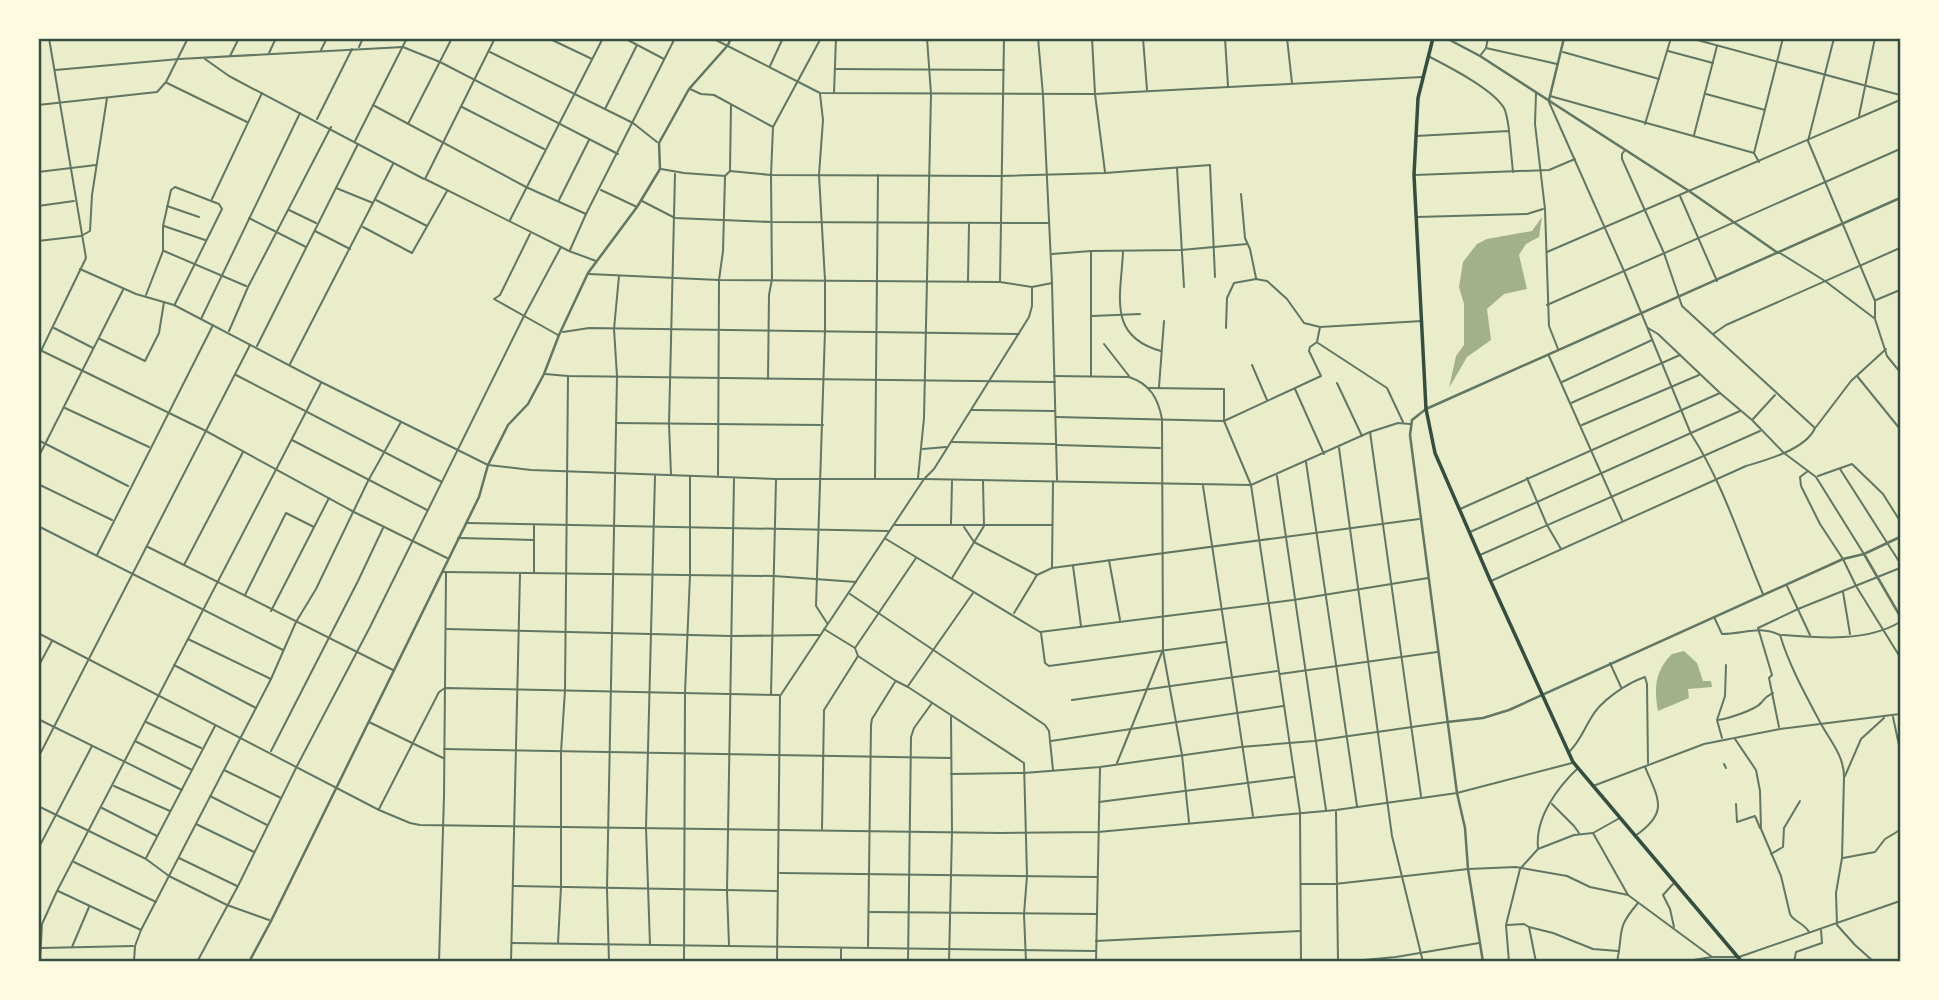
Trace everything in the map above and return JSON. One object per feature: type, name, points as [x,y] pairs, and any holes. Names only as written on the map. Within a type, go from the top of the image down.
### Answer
[{"type":"main road","points":[[1433,38],[1418,98],[1414,175],[1426,409],[1435,453],[1490,582],[1573,762],[1740,959]]},
{"type":"street","points":[[38,357],[86,258],[49,38]]},
{"type":"street","points":[[38,106],[154,93],[166,82],[188,38]]},
{"type":"street","points":[[229,57],[239,38]]},
{"type":"street","points":[[268,55],[276,38]]},
{"type":"street","points":[[321,51],[327,38]]},
{"type":"street","points":[[358,48],[363,38]]},
{"type":"street","points":[[256,347],[407,38]]},
{"type":"street","points":[[408,124],[452,38]]},
{"type":"street","points":[[425,179],[495,38]]},
{"type":"street","points":[[548,38],[593,59]]},
{"type":"street","points":[[559,44],[562,38]]},
{"type":"street","points":[[510,221],[603,38]]},
{"type":"street","points":[[624,38],[665,59]]},
{"type":"street","points":[[569,251],[675,38]]},
{"type":"street","points":[[712,38],[820,93],[1095,94],[1423,76]]},
{"type":"street","points":[[249,961],[444,572],[448,558],[479,496],[488,465],[508,425],[528,404],[589,274],[637,207],[660,169],[659,143],[689,89],[728,45],[731,38]]},
{"type":"street","points":[[769,67],[783,38]]},
{"type":"street","points":[[768,379],[774,127],[821,38]]},
{"type":"street","points":[[834,93],[836,38]]},
{"type":"street","points":[[918,479],[925,380],[931,94],[927,38]]},
{"type":"street","points":[[1000,282],[1004,38]]},
{"type":"street","points":[[1038,38],[1051,254],[1057,445],[1052,568]]},
{"type":"street","points":[[1092,38],[1095,94],[1105,173]]},
{"type":"street","points":[[1143,38],[1147,91]]},
{"type":"street","points":[[1225,38],[1228,87]]},
{"type":"street","points":[[1287,38],[1293,84]]},
{"type":"street","points":[[1446,38],[1480,56],[1689,191],[1825,281],[1875,319]]},
{"type":"street","points":[[1480,56],[1486,48],[1488,38]]},
{"type":"street","points":[[1564,38],[1549,101],[1624,271],[1691,434],[1717,481],[1763,595]]},
{"type":"street","points":[[1645,124],[1671,38]]},
{"type":"street","points":[[1690,38],[1900,95]]},
{"type":"street","points":[[1759,162],[1754,152],[1783,38]]},
{"type":"street","points":[[1834,38],[1808,141],[1875,301],[1875,319],[1886,349],[1900,372]]},
{"type":"street","points":[[1858,118],[1875,38]]},
{"type":"street","points":[[605,109],[637,45]]},
{"type":"street","points":[[1694,137],[1717,45]]},
{"type":"street","points":[[55,70],[178,59],[403,47],[440,62],[618,154]]},
{"type":"street","points":[[1486,48],[1558,65]]},
{"type":"street","points":[[316,120],[352,49]]},
{"type":"street","points":[[1562,51],[1659,79]]},
{"type":"street","points":[[1667,51],[1713,63]]},
{"type":"street","points":[[489,52],[634,123],[659,143]]},
{"type":"street","points":[[1429,56],[1480,86],[1504,108],[1513,173]]},
{"type":"street","points":[[204,58],[224,73],[331,127],[394,163],[569,251],[597,261]]},
{"type":"street","points":[[835,69],[1005,70]]},
{"type":"street","points":[[166,82],[248,123]]},
{"type":"street","points":[[689,89],[714,95],[774,127]]},
{"type":"street","points":[[211,201],[262,92]]},
{"type":"street","points":[[820,93],[823,120],[819,175],[825,331],[816,606],[827,623]]},
{"type":"street","points":[[1536,93],[1536,148],[1542,169],[1545,209],[1549,329],[1559,350]]},
{"type":"street","points":[[1705,93],[1765,110]]},
{"type":"street","points":[[1550,96],[1754,152]]},
{"type":"street","points":[[38,241],[81,236],[88,234],[91,229],[96,165],[107,98]]},
{"type":"street","points":[[1547,252],[1900,100]]},
{"type":"street","points":[[730,172],[732,104]]},
{"type":"street","points":[[373,105],[526,187],[586,214]]},
{"type":"street","points":[[462,106],[545,150]]},
{"type":"street","points":[[201,319],[300,112]]},
{"type":"street","points":[[229,332],[248,287],[331,127]]},
{"type":"street","points":[[1415,136],[1509,131]]},
{"type":"street","points":[[559,200],[589,139]]},
{"type":"street","points":[[1547,305],[1900,149]]},
{"type":"street","points":[[1625,150],[1622,159],[1664,253],[1682,306],[1815,428]]},
{"type":"street","points":[[1414,175],[1549,170],[1575,159]]},
{"type":"street","points":[[289,365],[394,163]]},
{"type":"street","points":[[38,172],[96,165]]},
{"type":"street","points":[[660,169],[675,173],[725,176],[730,172],[771,175],[1002,177],[1210,165],[1215,277]]},
{"type":"street","points":[[1177,167],[1185,287]]},
{"type":"street","points":[[671,475],[670,330],[675,173]]},
{"type":"street","points":[[875,479],[878,174]]},
{"type":"street","points":[[718,477],[719,280],[723,251],[725,176]]},
{"type":"street","points":[[146,296],[163,251],[166,206],[174,187],[219,204],[222,209],[174,305]]},
{"type":"street","points":[[335,187],[374,201],[427,226]]},
{"type":"street","points":[[600,189],[637,207]]},
{"type":"street","points":[[362,227],[412,253],[447,190]]},
{"type":"street","points":[[1241,194],[1247,244],[1256,279]]},
{"type":"street","points":[[1679,195],[1717,281]]},
{"type":"street","points":[[1483,961],[1420,519],[1411,424],[1415,416],[1900,198]]},
{"type":"street","points":[[38,206],[75,201]]},
{"type":"street","points":[[641,201],[675,218],[771,222],[1049,223]]},
{"type":"street","points":[[166,206],[200,217]]},
{"type":"street","points":[[289,209],[317,224]]},
{"type":"street","points":[[1415,218],[1527,214],[1545,209]]},
{"type":"street","points":[[248,218],[306,247]]},
{"type":"street","points":[[968,282],[969,223]]},
{"type":"street","points":[[163,226],[206,241]]},
{"type":"street","points":[[314,230],[350,249]]},
{"type":"street","points":[[531,232],[500,295],[494,299],[560,334],[589,328],[1020,334]]},
{"type":"street","points":[[1051,254],[1181,250],[1247,244]]},
{"type":"street","points":[[197,961],[357,653],[561,247]]},
{"type":"street","points":[[1712,334],[1726,325],[1900,248]]},
{"type":"street","points":[[163,251],[248,287]]},
{"type":"street","points":[[1091,251],[1091,376]]},
{"type":"street","points":[[1123,251],[1122,324],[1135,340],[1161,351]]},
{"type":"street","points":[[80,269],[123,289],[164,300],[321,383],[488,465],[566,472],[734,478],[1251,485],[1370,432],[1404,423],[1411,424]]},
{"type":"street","points":[[589,274],[719,280],[1000,282],[1032,287],[1052,283]]},
{"type":"street","points":[[609,961],[607,889],[617,376],[614,329],[619,276]]},
{"type":"street","points":[[1226,328],[1227,298],[1232,286],[1238,281],[1256,279],[1267,281],[1283,294],[1304,323],[1320,327],[1423,321]]},
{"type":"street","points":[[777,961],[780,696],[924,479],[934,469],[1020,334],[1032,306],[1032,287]]},
{"type":"street","points":[[38,458],[123,289]]},
{"type":"street","points":[[1875,301],[1900,290]]},
{"type":"street","points":[[99,339],[145,361],[159,333],[164,300]]},
{"type":"street","points":[[1091,316],[1140,314]]},
{"type":"street","points":[[1159,388],[1164,321]]},
{"type":"street","points":[[96,556],[213,325]]},
{"type":"street","points":[[1056,417],[1224,421],[1321,376],[1309,351],[1317,342],[1320,327]]},
{"type":"street","points":[[1647,327],[1681,354],[1784,453],[1816,477],[1900,616]]},
{"type":"street","points":[[54,328],[94,349]]},
{"type":"street","points":[[1561,382],[1653,340]]},
{"type":"street","points":[[1317,342],[1387,388],[1404,423]]},
{"type":"street","points":[[38,758],[251,344]]},
{"type":"street","points":[[1104,344],[1129,377]]},
{"type":"street","points":[[1490,582],[1746,466],[1784,453],[1812,436],[1815,428],[1856,375],[1886,349]]},
{"type":"street","points":[[40,350],[206,431],[354,512],[448,558]]},
{"type":"street","points":[[1571,403],[1681,354]]},
{"type":"street","points":[[1548,355],[1623,521]]},
{"type":"street","points":[[1252,365],[1267,400]]},
{"type":"street","points":[[544,374],[1055,382]]},
{"type":"street","points":[[1581,426],[1700,374]]},
{"type":"street","points":[[235,375],[442,482]]},
{"type":"street","points":[[1856,375],[1900,429]]},
{"type":"street","points":[[558,944],[561,887],[561,752],[565,690],[568,376]]},
{"type":"street","points":[[1054,376],[1129,377],[1139,380],[1149,388],[1159,403],[1162,419],[1163,651],[1181,755],[1189,823]]},
{"type":"street","points":[[40,961],[39,929],[57,891],[321,383]]},
{"type":"street","points":[[1337,383],[1362,436]]},
{"type":"street","points":[[1149,388],[1224,389],[1224,421],[1251,485],[1300,812],[1301,961]]},
{"type":"street","points":[[1294,388],[1324,454]]},
{"type":"street","points":[[1459,509],[1720,393]]},
{"type":"street","points":[[1752,420],[1777,394]]},
{"type":"street","points":[[64,408],[151,448]]},
{"type":"street","points":[[971,410],[1056,411]]},
{"type":"street","points":[[1469,532],[1740,411]]},
{"type":"street","points":[[134,961],[135,946],[141,930],[271,679],[296,622],[316,589],[368,481],[402,421]]},
{"type":"street","points":[[615,423],[823,425]]},
{"type":"street","points":[[1479,556],[1761,431]]},
{"type":"street","points":[[1370,432],[1421,797]]},
{"type":"street","points":[[38,440],[130,487]]},
{"type":"street","points":[[291,440],[428,511]]},
{"type":"street","points":[[951,442],[1162,448]]},
{"type":"street","points":[[922,449],[946,447]]},
{"type":"street","points":[[1339,447],[1400,876],[1423,961]]},
{"type":"street","points":[[184,566],[243,452]]},
{"type":"street","points":[[1306,462],[1357,807]]},
{"type":"street","points":[[1816,477],[1852,464],[1882,495],[1900,521]]},
{"type":"street","points":[[1840,468],[1900,563]]},
{"type":"street","points":[[1809,470],[1800,477],[1801,486],[1820,524],[1900,657]]},
{"type":"street","points":[[650,945],[646,828],[655,475]]},
{"type":"street","points":[[684,961],[687,753],[685,693],[690,575],[690,475]]},
{"type":"street","points":[[1276,475],[1326,811]]},
{"type":"street","points":[[1527,477],[1536,502],[1561,549]]},
{"type":"street","points":[[729,946],[727,891],[734,478]]},
{"type":"street","points":[[771,694],[776,479]]},
{"type":"street","points":[[951,525],[952,479]]},
{"type":"street","points":[[951,579],[984,526],[983,480]]},
{"type":"street","points":[[38,484],[113,520]]},
{"type":"street","points":[[1203,485],[1253,817]]},
{"type":"street","points":[[271,611],[329,497]]},
{"type":"street","points":[[245,596],[286,513],[315,527]]},
{"type":"street","points":[[1014,614],[1037,575],[1052,568],[1420,519]]},
{"type":"street","points":[[466,523],[889,531]]},
{"type":"street","points":[[534,525],[534,573]]},
{"type":"street","points":[[894,525],[1052,525]]},
{"type":"street","points":[[38,526],[284,650]]},
{"type":"street","points":[[964,526],[974,542],[1037,575]]},
{"type":"street","points":[[270,752],[383,527]]},
{"type":"street","points":[[951,774],[1024,773],[1100,767],[1241,747],[1346,737],[1501,713],[1713,616],[1900,537]]},
{"type":"street","points":[[458,538],[534,540]]},
{"type":"street","points":[[885,538],[1040,632],[1293,600],[1428,578]]},
{"type":"street","points":[[147,547],[393,670]]},
{"type":"street","points":[[855,649],[917,557]]},
{"type":"street","points":[[1109,559],[1120,620]]},
{"type":"street","points":[[1073,565],[1080,626]]},
{"type":"street","points":[[1713,616],[1722,634],[1740,634],[1900,568]]},
{"type":"street","points":[[444,572],[774,576],[856,582]]},
{"type":"street","points":[[439,961],[446,629],[444,572]]},
{"type":"street","points":[[511,961],[520,573]]},
{"type":"street","points":[[1787,585],[1811,637]]},
{"type":"street","points":[[1843,591],[1850,635]]},
{"type":"street","points":[[908,687],[974,592]]},
{"type":"street","points":[[849,593],[1045,725],[1049,731],[1053,771]]},
{"type":"street","points":[[1758,628],[1780,635],[1811,637],[1884,631],[1900,622]]},
{"type":"street","points":[[824,628],[855,649],[858,656],[1023,761],[1027,876],[1024,915],[1026,961]]},
{"type":"street","points":[[1758,628],[1770,663],[1772,675],[1769,678],[1780,729]]},
{"type":"street","points":[[446,629],[731,636],[820,635]]},
{"type":"street","points":[[1040,632],[1045,663],[1049,666],[1226,642]]},
{"type":"street","points":[[38,633],[379,810],[414,825],[1098,832],[1336,810],[1457,793],[1573,762]]},
{"type":"street","points":[[1780,635],[1785,652],[1844,765],[1842,858],[1836,893],[1836,925],[1874,961]]},
{"type":"street","points":[[187,639],[271,679]]},
{"type":"street","points":[[38,667],[52,640]]},
{"type":"street","points":[[1116,765],[1163,651]]},
{"type":"street","points":[[1072,700],[1437,652]]},
{"type":"street","points":[[822,830],[825,705],[858,656]]},
{"type":"street","points":[[1610,663],[1621,688]]},
{"type":"street","points":[[174,664],[256,708]]},
{"type":"street","points":[[1722,740],[1717,720],[1720,704],[1725,696],[1726,665]]},
{"type":"street","points":[[1568,753],[1580,740],[1596,711],[1621,688],[1646,677],[1646,765],[1660,804],[1648,827],[1634,836]]},
{"type":"street","points":[[868,948],[871,831],[869,756],[872,719],[896,681]]},
{"type":"street","points":[[379,810],[440,690],[445,688],[780,696]]},
{"type":"street","points":[[1717,720],[1733,717],[1760,704],[1763,698],[1774,692]]},
{"type":"street","points":[[908,961],[912,732],[932,703]]},
{"type":"street","points":[[1050,741],[1283,706]]},
{"type":"street","points":[[1592,787],[1691,748],[1722,740],[1780,729],[1900,714]]},
{"type":"street","points":[[948,961],[952,832],[951,716]]},
{"type":"street","points":[[1893,716],[1900,750]]},
{"type":"street","points":[[1844,777],[1861,739],[1885,717]]},
{"type":"street","points":[[38,719],[181,790]]},
{"type":"street","points":[[145,721],[202,749]]},
{"type":"street","points":[[368,721],[443,758]]},
{"type":"street","points":[[146,859],[216,725]]},
{"type":"street","points":[[1734,738],[1756,769],[1760,791],[1761,829]]},
{"type":"street","points":[[134,740],[192,770]]},
{"type":"street","points":[[38,849],[93,746]]},
{"type":"street","points":[[444,749],[951,758]]},
{"type":"street","points":[[1724,764],[1726,768]]},
{"type":"street","points":[[1096,961],[1100,767]]},
{"type":"street","points":[[1538,849],[1537,835],[1545,812],[1567,779],[1578,768]]},
{"type":"street","points":[[223,769],[281,798]]},
{"type":"street","points":[[1099,802],[1294,777]]},
{"type":"street","points":[[113,785],[170,811]]},
{"type":"street","points":[[209,796],[267,825]]},
{"type":"street","points":[[1771,855],[1783,847],[1784,828],[1800,801]]},
{"type":"street","points":[[1552,803],[1579,834]]},
{"type":"street","points":[[1736,804],[1737,822],[1755,816],[1781,876],[1792,918],[1805,924],[1810,932]]},
{"type":"street","points":[[38,806],[146,859],[169,876],[228,905],[271,921]]},
{"type":"street","points":[[101,807],[158,836]]},
{"type":"street","points":[[1336,810],[1338,961]]},
{"type":"street","points":[[1509,961],[1506,925],[1520,869],[1538,849],[1579,834],[1593,833],[1619,818]]},
{"type":"street","points":[[195,824],[255,853]]},
{"type":"street","points":[[1842,858],[1875,852],[1885,839],[1900,830]]},
{"type":"street","points":[[1593,833],[1623,889],[1713,957]]},
{"type":"street","points":[[178,857],[238,886]]},
{"type":"street","points":[[73,861],[156,902]]},
{"type":"street","points":[[1300,884],[1335,884],[1509,866],[1567,876],[1590,887],[1629,895]]},
{"type":"street","points":[[779,873],[1097,877]]},
{"type":"street","points":[[1674,883],[1663,895],[1675,929]]},
{"type":"street","points":[[513,886],[779,891]]},
{"type":"street","points":[[57,891],[141,930]]},
{"type":"street","points":[[1681,961],[1713,957],[1740,959],[1900,901]]},
{"type":"street","points":[[1616,961],[1622,924],[1627,913],[1639,903]]},
{"type":"street","points":[[72,948],[90,906]]},
{"type":"street","points":[[869,912],[1097,914]]},
{"type":"street","points":[[1506,925],[1524,924],[1593,949],[1618,951]]},
{"type":"street","points":[[1529,928],[1536,961]]},
{"type":"street","points":[[1794,961],[1796,952],[1822,943],[1821,929]]},
{"type":"street","points":[[1096,941],[1301,931]]},
{"type":"street","points":[[512,943],[1096,951]]},
{"type":"street","points":[[1342,961],[1396,957],[1480,943]]},
{"type":"street","points":[[41,948],[135,946]]},
{"type":"street","points":[[841,947],[841,961]]},
{"type":"shaded area","points":[[1542,217],[1539,237],[1526,244],[1519,255],[1527,289],[1504,294],[1487,309],[1491,340],[1467,357],[1449,388],[1456,356],[1464,345],[1464,304],[1459,287],[1463,262],[1477,244],[1487,239],[1532,231]]},
{"type":"shaded area","points":[[1684,651],[1697,663],[1703,681],[1711,681],[1712,687],[1688,689],[1689,698],[1658,711],[1656,687],[1659,673],[1672,654]]}]
